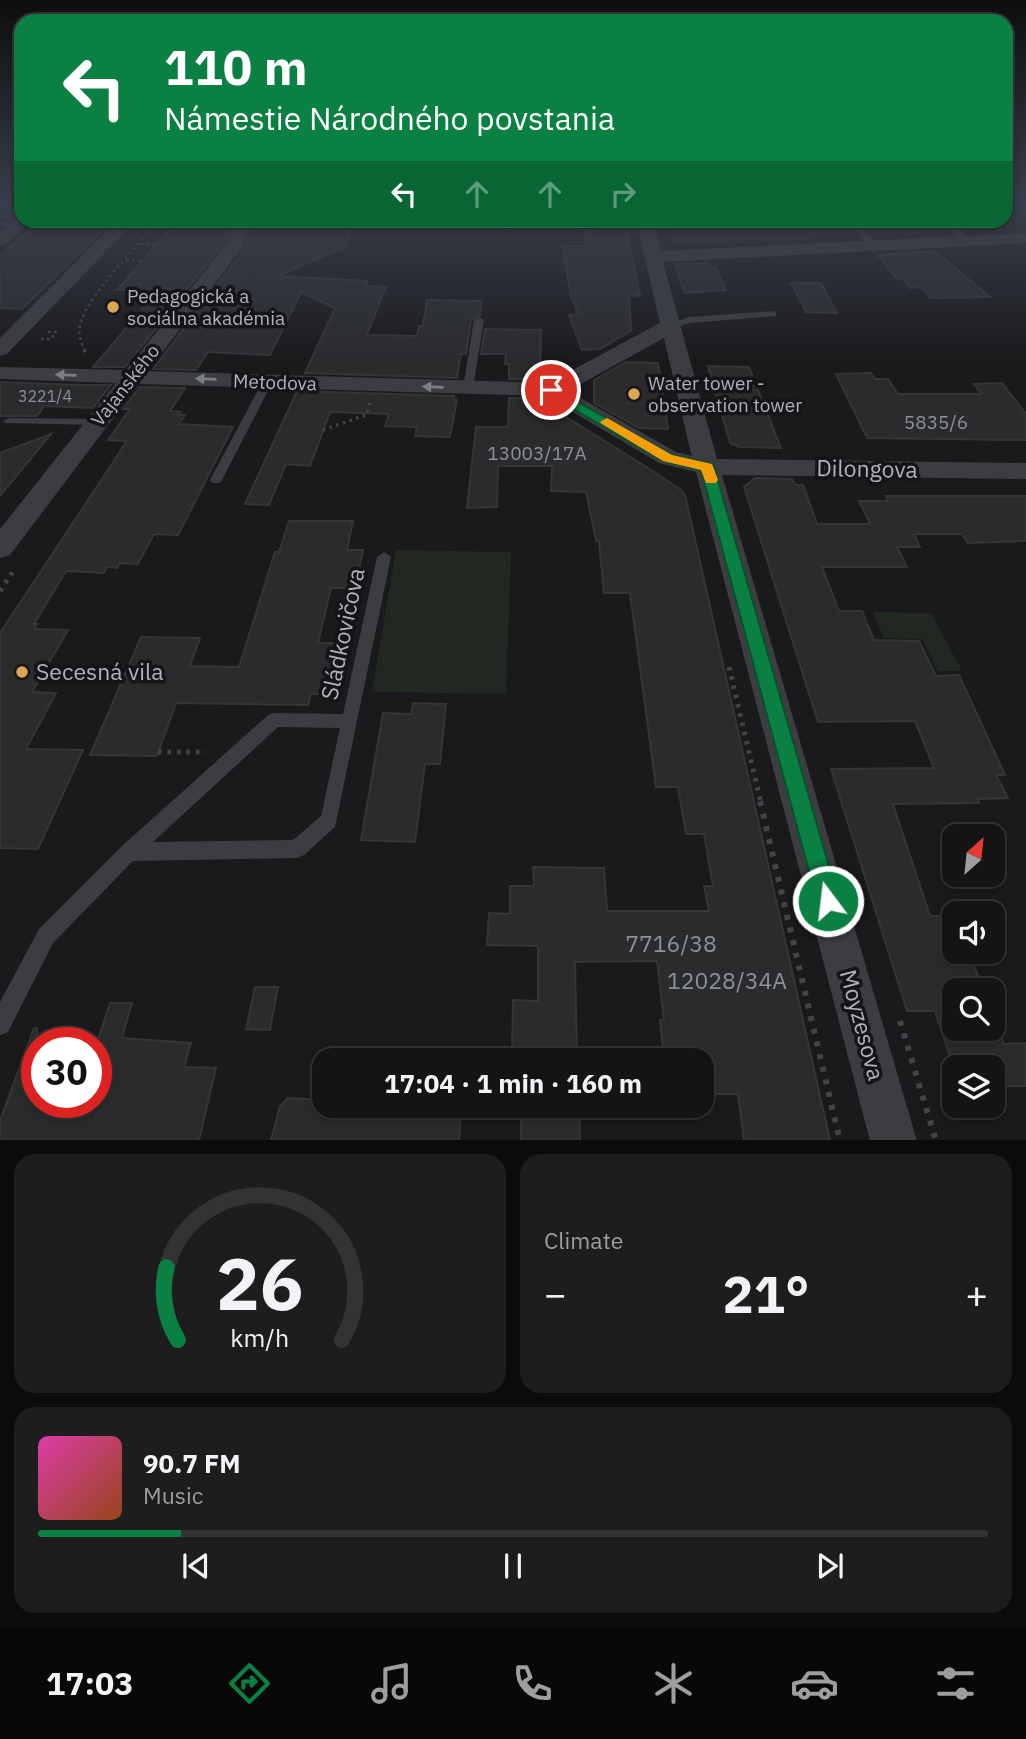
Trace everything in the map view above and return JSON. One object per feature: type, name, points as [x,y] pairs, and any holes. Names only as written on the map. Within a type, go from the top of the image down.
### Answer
[{"type":"street","points":[[0,350],[92,256]]},
{"type":"street","name":"Vajanského","points":[[0,548],[226,256]]},
{"type":"street","points":[[653,257],[668,256]]},
{"type":"street","name":"Moyzesova","points":[[653,257],[707,467],[894,1140]]},
{"type":"street","points":[[551,390],[576,380],[670,326]]},
{"type":"street","name":"Metodova","points":[[0,373],[551,390]]},
{"type":"street","name":"Dilongova","points":[[551,390],[668,458],[707,467],[1026,471]]},
{"type":"lane","points":[[155,294],[195,296]]},
{"type":"lane","points":[[670,326],[689,320],[773,314]]},
{"type":"lane","points":[[468,388],[478,320]]},
{"type":"lane","points":[[216,480],[268,381]]},
{"type":"lane","points":[[9,421],[97,422]]},
{"type":"lane","name":"Sládkovičova","points":[[129,852],[297,849],[329,821],[384,557]]},
{"type":"lane","name":"Sládkovičova","points":[[0,1024],[46,936],[129,852],[274,720],[350,721]]},
{"type":"path","points":[[82,358],[88,355],[80,341],[80,322],[129,256]]},
{"type":"path","points":[[115,260],[143,261]]},
{"type":"path","points":[[37,339],[43,328]]},
{"type":"path","points":[[323,430],[366,415],[374,392]]},
{"type":"path","points":[[727,657],[840,1140]]},
{"type":"path","points":[[158,752],[238,753]]},
{"type":"shaded area","points":[[396,550],[511,552],[506,694],[372,692]]},
{"type":"shaded area","points":[[872,612],[931,613],[962,671],[938,671],[922,639],[884,638]]},
{"type":"building","points":[[0,256],[77,256],[22,309],[0,308]]},
{"type":"building","points":[[146,256],[214,256],[187,289],[117,290]]},
{"type":"building","points":[[239,256],[324,256],[278,276],[368,281],[366,286],[386,287],[367,335],[417,336],[419,326],[423,326],[427,300],[481,301],[480,315],[471,320],[466,354],[461,354],[457,378],[305,373],[335,308],[301,292],[270,355],[208,352],[196,370],[153,369]]},
{"type":"building","points":[[564,256],[632,256],[640,295],[629,296],[631,331],[600,349],[582,350],[569,315],[578,314],[571,296]]},
{"type":"building","points":[[879,256],[941,256],[990,297],[930,298],[921,287],[910,288],[903,278],[897,279]]},
{"type":"building","points":[[707,263],[709,267],[715,266],[726,290],[684,293],[675,264]]},
{"type":"building","points":[[791,283],[821,283],[837,313],[806,312]]},
{"type":"building","points":[[151,299],[179,300],[125,367],[93,367]]},
{"type":"building","points":[[485,329],[541,330],[540,380],[509,379],[509,364],[505,364],[506,354],[481,354]]},
{"type":"building","points":[[626,362],[658,363],[668,429],[639,428],[594,403],[594,380]]},
{"type":"building","points":[[708,366],[749,367],[781,448],[739,447],[730,443]]},
{"type":"building","points":[[871,373],[875,379],[888,379],[898,394],[982,394],[974,384],[1002,383],[1026,414],[1026,440],[867,438],[836,374]]},
{"type":"building","points":[[0,382],[111,385],[93,408],[44,406],[37,416],[0,416]]},
{"type":"building","points":[[140,387],[185,388],[170,411],[185,415],[179,424],[233,427],[178,535],[154,534],[138,564],[120,563],[117,568],[107,567],[104,573],[66,571],[34,624],[37,624],[34,629],[68,630],[32,692],[56,693],[26,749],[83,750],[38,849],[0,848],[0,633],[127,441],[108,440],[130,409],[123,409]]},
{"type":"building","points":[[297,391],[454,396],[453,399],[457,400],[450,437],[415,436],[417,427],[385,426],[389,414],[330,412],[310,466],[286,464],[269,505],[245,504]]},
{"type":"building","points":[[509,398],[539,398],[539,404],[545,404],[645,466],[685,495],[830,1140],[744,1140],[738,1094],[714,1094],[714,1048],[663,1048],[660,1020],[664,1020],[657,961],[575,962],[577,1048],[512,1048],[513,1000],[538,1001],[538,946],[487,945],[489,913],[510,914],[510,886],[534,886],[533,867],[604,868],[607,911],[709,911],[704,886],[713,886],[704,834],[686,834],[678,787],[656,787],[630,593],[604,593],[599,541],[596,541],[586,492],[551,491],[552,466],[498,466],[497,507],[467,508],[476,427],[508,427]]},
{"type":"building","points":[[51,434],[0,496],[0,453]]},
{"type":"building","points":[[755,478],[792,479],[795,485],[803,485],[817,524],[870,524],[859,501],[888,501],[886,496],[1026,496],[1026,541],[968,543],[962,534],[914,534],[920,547],[897,547],[907,567],[822,567],[839,611],[862,611],[874,640],[919,641],[936,676],[959,675],[1005,775],[996,775],[1008,798],[977,799],[979,803],[893,804],[930,916],[942,916],[942,964],[974,964],[979,978],[942,978],[942,1032],[935,1011],[907,1011],[831,769],[934,768],[915,721],[818,722],[744,487]]},
{"type":"building","points":[[289,521],[353,521],[347,550],[363,550],[355,588],[331,588],[318,643],[344,643],[333,694],[311,694],[308,705],[176,703],[157,756],[90,755],[141,637],[200,638],[190,666],[239,667],[275,552],[279,552]]},
{"type":"building","points":[[413,703],[446,704],[440,764],[425,764],[415,842],[361,840],[383,713],[411,714]]},
{"type":"building","points":[[255,987],[278,987],[270,1030],[246,1029]]},
{"type":"building","points":[[110,1003],[132,1003],[122,1038],[191,1043],[184,1067],[216,1068],[199,1140],[0,1140],[0,1121],[21,1064],[21,1118],[112,1118],[112,1027],[102,1027]]},
{"type":"building","points":[[945,1041],[1026,1043],[1026,1086],[1005,1086],[1005,1055],[950,1055]]},
{"type":"building","points":[[288,1098],[312,1099],[312,1118],[460,1118],[459,1140],[271,1140],[280,1106]]},
{"type":"building","points":[[521,1118],[579,1118],[580,1140],[521,1140]]},
{"type":"slow traffic","points":[[607,422],[668,458],[707,467],[711,480]]},
{"type":"place","name":"Pedagogická a sociálna akadémia","points":[[113,307]]},
{"type":"place","name":"Water tower - observation tower","points":[[634,394]]},
{"type":"place","name":"Secesná vila","points":[[22,672]]},
{"type":"route","points":[[551,390],[668,458],[707,467],[828,901]]}]
